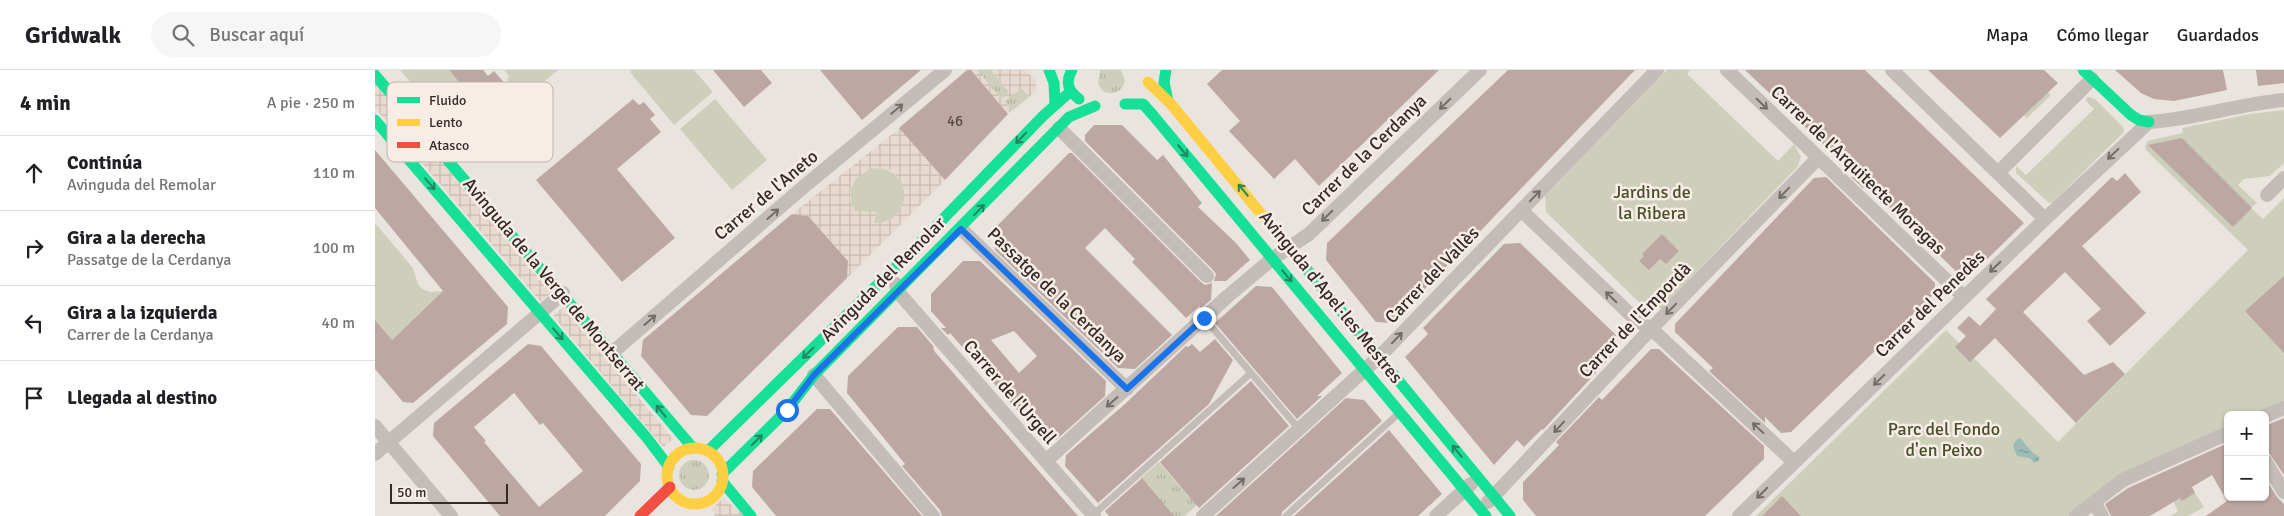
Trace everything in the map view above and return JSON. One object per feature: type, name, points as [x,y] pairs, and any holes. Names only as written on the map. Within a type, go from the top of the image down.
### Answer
[{"type":"street","name":"Carrer de l'Aneto","points":[[613,352],[794,195],[945,70]]},
{"type":"street","points":[[1049,70],[1054,83],[1055,104]]},
{"type":"street","points":[[1055,70],[1069,88]]},
{"type":"street","points":[[1069,88],[1068,78],[1072,70]]},
{"type":"street","points":[[1166,70],[1165,82],[1168,101]]},
{"type":"street","name":"Carrer de la Cerdanya","points":[[1046,461],[1272,259],[1309,234],[1480,70]]},
{"type":"street","name":"Carrer del Vallès","points":[[1203,516],[1379,356],[1657,70]]},
{"type":"street","name":"Carrer de l'Arquitecte Moragas","points":[[1727,70],[1964,297]]},
{"type":"street","points":[[1891,70],[2045,219]]},
{"type":"street","points":[[1116,106],[1141,94],[1148,74]]},
{"type":"street","name":"Avinguda d'Apel·les Mestres","points":[[1148,74],[1168,101],[1510,516]]},
{"type":"street","points":[[1998,173],[2088,74],[2131,115],[2139,120],[2149,122],[2172,120],[2225,109],[2284,100]]},
{"type":"street","name":"Avinguda de la Verge de Montserrat","points":[[375,75],[387,89]]},
{"type":"street","name":"Avinguda del Remolar","points":[[708,451],[911,252],[1069,88],[1083,101],[1095,106]]},
{"type":"street","name":"Avinguda d'Apel·les Mestres","points":[[1116,106],[1143,104],[1483,512]]},
{"type":"street","name":"Avinguda del Remolar","points":[[722,477],[787,410],[814,375],[961,229],[1073,114],[1095,106],[1116,106]]},
{"type":"street","name":"Avinguda de la Verge de Montserrat","points":[[375,120],[387,134]]},
{"type":"street","name":"Carrer del Penedès","points":[[1739,516],[2045,219],[2149,122]]},
{"type":"street","points":[[1059,128],[1207,276]]},
{"type":"street","name":"Carrer de l'Empordà","points":[[1483,512],[1494,496],[1650,330],[1818,158]]},
{"type":"street","name":"Avinguda de la Verge de Montserrat","points":[[411,162],[647,438],[669,467]]},
{"type":"street","name":"Avinguda de la Verge de Montserrat","points":[[450,162],[693,448]]},
{"type":"street","points":[[2267,195],[2284,178]]},
{"type":"street","points":[[1521,210],[1632,316],[1650,330],[1794,462]]},
{"type":"street","name":"Passatge de la Cerdanya","points":[[961,229],[1127,389]]},
{"type":"street","points":[[898,292],[896,280],[907,263],[911,252]]},
{"type":"street","name":"Carrer de l'Urgell","points":[[898,292],[1094,516]]},
{"type":"street","points":[[375,454],[563,293]]},
{"type":"street","points":[[814,375],[933,516]]},
{"type":"street","points":[[2269,414],[2284,408]]},
{"type":"street","points":[[375,426],[451,516]]},
{"type":"street","points":[[2076,516],[2123,480],[2224,435]]},
{"type":"street","points":[[704,513],[694,503],[679,498],[670,487],[667,479],[669,467],[678,453],[693,448],[708,451],[719,463],[722,477],[751,516]]},
{"type":"street","points":[[2269,468],[2284,492]]},
{"type":"street","points":[[682,514],[694,503],[713,497],[722,477]]},
{"type":"street","points":[[1436,516],[1478,478]]},
{"type":"street","points":[[641,516],[670,487]]},
{"type":"street","points":[[2094,502],[2102,516]]},
{"type":"lane","points":[[1204,318],[1299,429]]},
{"type":"lane","points":[[1094,516],[1251,373]]},
{"type":"lane","points":[[1286,516],[1400,412]]},
{"type":"green space","points":[[400,70],[449,70],[459,82],[410,82]]},
{"type":"green space","points":[[504,70],[558,70],[544,82],[509,82],[507,79],[509,76]]},
{"type":"green space","points":[[632,70],[694,70],[713,92],[674,125],[630,72]]},
{"type":"green space","points":[[977,70],[991,70],[1009,92],[1001,99]]},
{"type":"green space","points":[[1100,70],[1121,70],[1125,81],[1122,88],[1114,93],[1103,91],[1098,84]]},
{"type":"green space","name":"Jardins de la Ribera","points":[[1667,70],[1690,70],[1687,74],[1778,161],[1794,144],[1801,157],[1798,166],[1662,308],[1645,308],[1546,212],[1545,196]]},
{"type":"green space","points":[[1021,88],[1029,97],[1012,111],[1004,102]]},
{"type":"green space","points":[[2048,92],[2051,95],[2027,118],[2024,115]]},
{"type":"green space","points":[[2088,97],[2095,99],[2123,127],[2124,132],[2053,202],[2049,203],[2016,173],[2016,166],[2026,175],[2094,109],[2085,100]]},
{"type":"green space","points":[[715,99],[767,160],[732,190],[680,129]]},
{"type":"green space","name":"Parc del Fondo d'en Peixo","points":[[2284,110],[2284,163],[2270,176],[2244,179],[2238,185],[2257,203],[2251,208],[2263,219],[2284,198],[2284,414],[2269,414],[2269,411],[2224,411],[2224,439],[2125,486],[2086,516],[1801,516],[1782,497],[1762,516],[1756,516],[1946,330],[2058,442],[2248,250],[2145,149],[2147,141],[2183,133],[2182,128],[2250,114]]},
{"type":"green space","points":[[872,168],[886,170],[897,176],[903,185],[905,195],[903,205],[897,215],[887,221],[874,224],[876,212],[855,212],[851,198],[852,186],[855,180],[859,175]]},
{"type":"green space","points":[[375,223],[413,268],[418,284],[422,289],[430,292],[443,291],[392,340],[375,320]]},
{"type":"green space","points":[[694,460],[705,464],[709,475],[705,486],[694,490],[683,486],[679,475],[683,464]]},
{"type":"green space","points":[[1159,462],[1197,505],[1185,516],[1174,516],[1141,478]]},
{"type":"green space","points":[[2195,493],[2204,507],[2188,516],[2171,516],[2178,511],[2173,501],[2180,497],[2182,500]]},
{"type":"shaded area","points":[[971,70],[977,70],[1001,99],[1009,92],[991,70],[1025,70],[1035,80],[1037,90],[1029,97],[1021,88],[1004,102],[1012,110],[1008,114]]},
{"type":"shaded area","points":[[375,80],[387,95],[387,122],[375,108]]},
{"type":"shaded area","points":[[900,128],[945,180],[847,278],[848,261],[808,216],[792,214]],"holes":[[[872,168],[891,170],[899,178],[904,189],[904,201],[899,212],[892,219],[874,223],[876,212],[855,211],[850,200],[851,185],[855,179]]]},
{"type":"shaded area","points":[[421,162],[443,162],[551,293],[541,302]]},
{"type":"shaded area","points":[[563,307],[673,439],[663,447],[553,316]]},
{"type":"shaded area","points":[[723,498],[745,516],[715,516],[712,509]]},
{"type":"water","points":[[2020,438],[2039,457],[2039,461],[2034,463],[2030,458],[2017,456],[2013,446],[2016,440]]},
{"type":"building","points":[[449,70],[483,70],[488,76],[494,71],[504,82],[459,82]]},
{"type":"building","points":[[713,70],[761,70],[772,83],[744,107]]},
{"type":"building","points":[[820,70],[921,70],[862,120]]},
{"type":"building","points":[[967,70],[971,70],[1008,114],[945,180],[899,128]]},
{"type":"building","points":[[1222,70],[1439,70],[1319,186],[1295,159],[1274,179],[1229,131],[1240,121],[1207,84]]},
{"type":"building","points":[[1508,70],[1635,70],[1392,323],[1376,322],[1326,260],[1327,243]]},
{"type":"building","points":[[1745,70],[1865,70],[2024,223],[1970,276],[1961,276],[1866,185],[1863,188],[1851,177],[1857,176]]},
{"type":"building","points":[[1928,70],[2044,70],[2058,83],[2000,138]]},
{"type":"building","points":[[2115,70],[2223,70],[2227,90],[2174,101],[2154,99],[2141,93]]},
{"type":"building","points":[[2256,70],[2284,70],[2284,83],[2258,86]]},
{"type":"building","points":[[633,99],[639,105],[644,102],[655,115],[650,119],[661,132],[617,169],[675,238],[622,282],[536,180]]},
{"type":"building","points":[[1094,125],[1122,125],[1157,160],[1163,155],[1202,203],[1198,207],[1236,243],[1250,260],[1226,281],[1214,281],[1216,274],[1213,270],[1085,141],[1085,135]]},
{"type":"building","points":[[2182,138],[2252,208],[2233,227],[2148,145]]},
{"type":"building","points":[[375,150],[508,307],[507,324],[413,403],[403,402],[375,369],[375,320],[392,340],[443,291],[375,208]]},
{"type":"building","points":[[1069,153],[1072,153],[1201,282],[1205,285],[1212,283],[1211,300],[1201,308],[1199,306],[1186,318],[1132,262],[1135,259],[1105,228],[1085,248],[1172,335],[1135,369],[1118,368],[995,250],[994,229]]},
{"type":"building","points":[[2125,173],[2141,192],[2082,246],[2146,313],[2110,346],[2087,321],[2101,309],[2065,272],[2023,312],[2084,375],[2113,362],[2125,374],[2076,423],[1995,338],[1970,362],[1955,347],[1966,336],[1957,328],[1969,316],[1980,326],[1996,309],[1986,299],[2112,177],[2117,181]]},
{"type":"building","points":[[1826,177],[1935,283],[1935,293],[1791,432],[1781,433],[1765,417],[1765,423],[1709,371],[1713,368],[1675,332],[1675,324],[1814,178]]},
{"type":"building","points":[[792,214],[808,216],[848,261],[847,278],[707,416],[691,415],[641,356],[643,340]]},
{"type":"building","points":[[1662,234],[1679,251],[1666,264],[1660,259],[1649,270],[1639,261],[1644,256],[1642,254]]},
{"type":"building","points":[[1520,243],[1616,335],[1616,351],[1543,430],[1524,447],[1517,440],[1494,465],[1405,357],[1428,334],[1423,328],[1504,244]]},
{"type":"building","points":[[963,261],[980,261],[1106,381],[1105,396],[1056,440],[1043,440],[950,333],[948,335],[941,328],[946,328],[931,311],[931,294]],"holes":[[[1014,331],[1037,356],[1019,373],[991,340]]]},
{"type":"building","points":[[2284,276],[2284,353],[2245,311]]},
{"type":"building","points":[[1256,286],[1272,287],[1342,373],[1317,396],[1322,396],[1297,419],[1215,323]]},
{"type":"building","points":[[898,327],[917,327],[934,347],[935,352],[1078,516],[942,516],[940,510],[902,466],[905,464],[847,393],[848,376]]},
{"type":"building","points":[[1215,339],[1233,360],[1209,404],[1098,503],[1065,466],[1066,455],[1125,404],[1186,346],[1188,347],[1192,344],[1200,352]]},
{"type":"building","points":[[528,344],[541,346],[641,464],[640,481],[605,516],[500,516],[433,436],[434,423]],"holes":[[[514,393],[540,425],[543,423],[583,471],[539,507],[484,442],[486,441],[474,427]]]},
{"type":"building","points":[[1651,349],[1659,349],[1764,446],[1764,459],[1705,516],[1536,516],[1523,500],[1523,482],[1559,445],[1556,442],[1599,397],[1602,400]]},
{"type":"building","points":[[1251,381],[1289,426],[1199,508],[1160,462]]},
{"type":"building","points":[[1346,398],[1364,400],[1382,421],[1282,512],[1281,516],[1216,516]]},
{"type":"building","points":[[817,409],[830,409],[922,516],[776,516],[752,487],[753,471]]},
{"type":"building","points":[[2284,418],[2284,475],[2269,453],[2269,424]]},
{"type":"building","points":[[1389,430],[1442,494],[1418,516],[1294,516]]},
{"type":"building","points":[[2224,445],[2224,496],[2212,475],[2192,487],[2195,493],[2182,501],[2180,498],[2150,516],[2111,516],[2105,504],[2128,488]]},
{"type":"building","points":[[1142,478],[1174,516],[1109,516],[1105,511]]},
{"type":"building","points":[[2269,484],[2284,504],[2284,516],[2206,516],[2227,501],[2269,501]]},
{"type":"building","points":[[1782,496],[1801,516],[1762,516]]},
{"type":"traffic: fast","points":[[1049,70],[1054,83],[1055,104]]},
{"type":"traffic: fast","points":[[1072,70],[1068,82],[1072,93],[1079,99]]},
{"type":"traffic: fast","points":[[1166,70],[1164,82],[1168,101]]},
{"type":"traffic: fast","points":[[2083,70],[2131,115],[2139,120],[2149,122]]},
{"type":"traffic: fast","points":[[375,75],[387,89]]},
{"type":"traffic: fast","points":[[708,451],[911,252],[1043,116],[1071,91]]},
{"type":"traffic: fast","points":[[1125,104],[1143,104],[1152,114],[1486,516]]},
{"type":"traffic: fast","points":[[722,474],[787,410],[814,375],[1069,117],[1095,106]]},
{"type":"traffic: fast","points":[[375,120],[387,134]]},
{"type":"traffic: fast","points":[[411,162],[647,438],[669,467]]},
{"type":"traffic: fast","points":[[449,162],[693,448]]},
{"type":"traffic: fast","points":[[1276,232],[1510,516]]},
{"type":"traffic: fast","points":[[722,481],[751,516]]},
{"type":"traffic: slow","points":[[1148,82],[1171,104],[1276,232]]},
{"type":"traffic: slow","points":[[695,448],[710,453],[718,461],[723,476],[718,491],[710,499],[695,504],[680,499],[672,491],[667,476],[672,461],[680,453],[695,448]]},
{"type":"traffic: jam","points":[[640,516],[670,487]]},
{"type":"route","points":[[787,410],[814,375],[961,229],[1127,389],[1204,318]]}]
